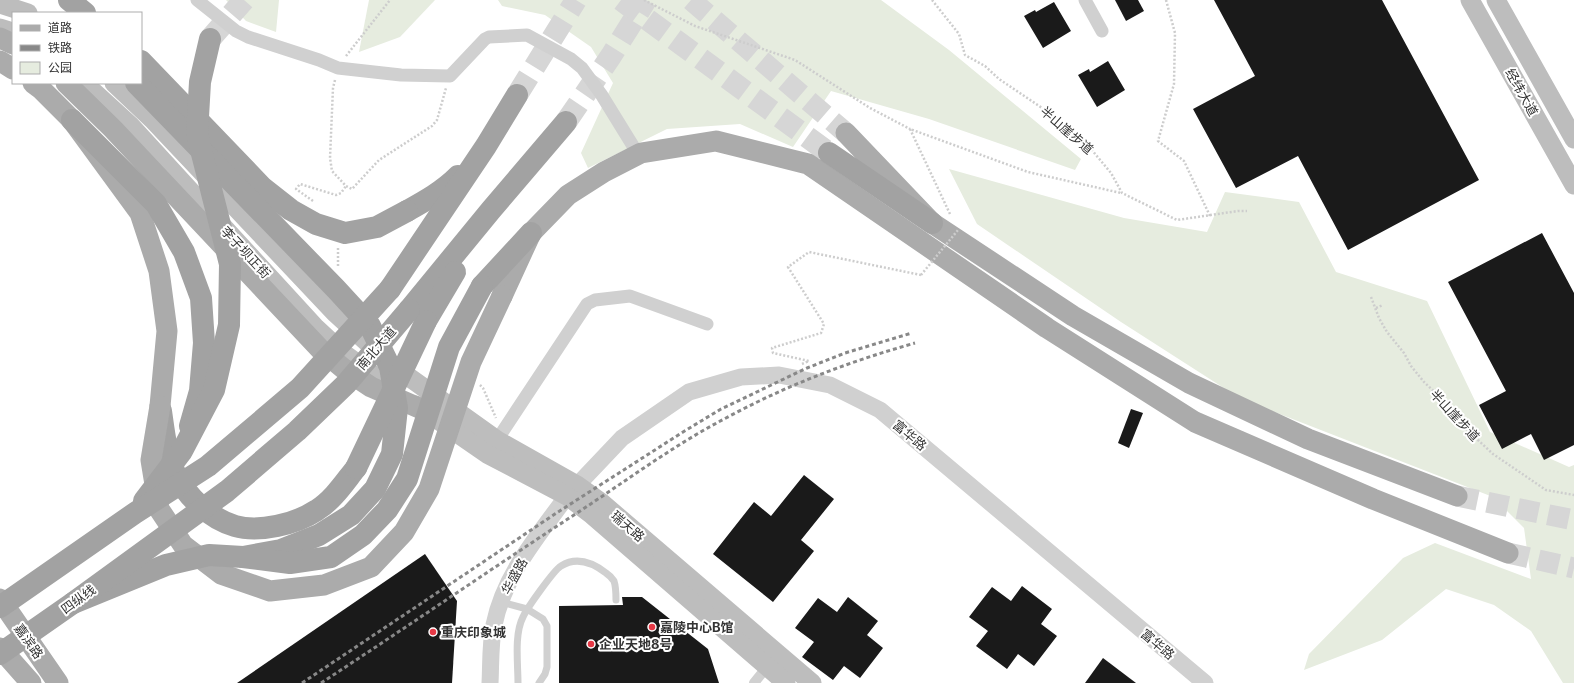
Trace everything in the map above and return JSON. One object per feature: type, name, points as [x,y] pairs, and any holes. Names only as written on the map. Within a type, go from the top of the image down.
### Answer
[{"type":"highway","points":[[64,0],[74,12]]},
{"type":"highway","points":[[69,0],[83,12]]},
{"type":"highway","points":[[135,513],[182,451],[214,390],[229,325],[230,264],[197,134],[200,82],[210,39]]},
{"type":"highway","points":[[142,62],[263,188],[291,210],[316,224],[345,233],[377,227],[428,200],[450,184],[486,146]]},
{"type":"highway","points":[[137,84],[370,326],[390,367],[397,408],[394,439],[392,454],[376,489],[350,515],[319,536],[281,550],[243,557]]},
{"type":"highway","points":[[0,607],[135,513],[208,466],[300,388],[390,289],[486,146],[517,95]]},
{"type":"highway","points":[[72,120],[156,204],[184,252],[201,298],[204,343],[200,391],[182,451]]},
{"type":"highway","points":[[160,406],[166,451],[175,473],[189,496],[210,514],[235,526],[262,528],[290,523],[317,510],[336,493],[356,468],[418,315],[492,210],[566,122]]},
{"type":"highway","points":[[828,153],[942,219]]},
{"type":"highway","points":[[74,603],[166,565],[208,555],[243,557],[290,563],[331,557],[363,535],[387,510],[407,480],[449,347],[482,286],[531,233]]},
{"type":"highway","name":"南北大道","points":[[155,543],[227,491],[296,431],[418,315]]},
{"type":"highway","name":"四纵线","points":[[0,654],[74,603],[155,543]]},
{"type":"main road","name":"经纬大道","points":[[1470,0],[1574,185]]},
{"type":"main road","name":"经纬大道","points":[[1496,0],[1574,139]]},
{"type":"main road","points":[[0,4],[25,12]]},
{"type":"main road","points":[[0,28],[12,32]]},
{"type":"main road","points":[[0,38],[12,44]]},
{"type":"main road","points":[[0,61],[12,68]]},
{"type":"main road","points":[[34,84],[72,120],[140,213],[159,271],[167,331],[160,406],[151,460],[160,509],[183,545],[222,574],[270,591],[324,585],[371,567],[404,532],[429,489],[471,362],[531,233],[568,195],[604,172],[638,154],[716,140],[808,164],[1047,328],[1195,422],[1373,499],[1508,553]]},
{"type":"main road","points":[[67,84],[113,129],[273,301],[320,349],[344,369],[371,387],[423,399]]},
{"type":"main road","name":"李子坝正街","points":[[85,84],[130,125],[315,327],[343,353],[377,378],[423,399]]},
{"type":"main road","name":"李子坝正街","points":[[115,84],[152,119],[335,313],[392,365],[423,399]]},
{"type":"main road","points":[[846,133],[942,219],[1073,316],[1189,384],[1308,439],[1457,496]]},
{"type":"main road","name":"瑞天路","points":[[423,399],[497,440],[572,490],[597,520],[786,683]]},
{"type":"main road","name":"瑞天路","points":[[423,399],[487,454],[602,503],[812,683]]},
{"type":"main road","name":"嘉滨路","points":[[0,599],[58,683]]},
{"type":"main road","points":[[0,648],[31,683]]},
{"type":"street","points":[[197,0],[236,31],[248,37],[320,60],[338,68],[401,75],[450,76],[485,39],[489,37],[527,35],[571,59],[582,68],[601,94],[638,154]]},
{"type":"street","points":[[1085,0],[1102,31]]},
{"type":"street","points":[[497,440],[587,304],[595,300],[630,296],[707,324]]},
{"type":"street","name":"富华路","points":[[572,490],[622,438],[689,392],[741,377],[779,375],[830,385],[880,410],[1205,683]]},
{"type":"street","name":"华盛路","points":[[490,683],[491,648],[494,625],[500,601],[510,577],[572,490]]},
{"type":"street","points":[[754,683],[767,667]]},
{"type":"lane","points":[[518,683],[518,637],[522,618],[527,609],[559,567],[574,561],[589,562],[612,577],[616,600]]},
{"type":"lane","points":[[500,601],[527,609],[543,619],[547,626],[547,667],[545,674],[538,683]]},
{"type":"path","points":[[338,68],[350,48],[390,0]]},
{"type":"path","points":[[644,0],[695,26],[794,60],[870,108],[910,129],[1028,172],[1122,193],[1177,220],[1247,211]]},
{"type":"path","name":"半山崖步道","points":[[932,0],[959,34],[965,54],[985,66],[999,79],[1054,116],[1067,130],[1086,144],[1111,174],[1122,193]]},
{"type":"path","points":[[1166,0],[1175,33],[1174,84],[1158,141],[1184,162],[1210,216]]},
{"type":"path","points":[[333,88],[330,158],[332,171],[346,186],[352,189],[379,160],[432,126],[437,120],[438,112],[450,76]]},
{"type":"path","points":[[910,129],[942,219]]},
{"type":"path","points":[[314,202],[296,189],[300,184],[336,195],[342,193],[346,186]]},
{"type":"path","points":[[779,375],[786,370],[810,361],[773,353],[772,348],[821,333],[824,324],[788,266],[809,252],[921,275],[958,230]]},
{"type":"path","name":"半山崖步道","points":[[1371,297],[1387,332],[1404,354],[1411,366],[1424,382],[1440,397],[1464,427],[1493,454],[1546,490],[1574,495]]},
{"type":"path","points":[[1376,308],[1383,305]]},
{"type":"green space","points":[[226,0],[279,0],[276,32],[246,21]]},
{"type":"green space","points":[[369,0],[435,0],[400,37],[359,52]]},
{"type":"green space","points":[[498,0],[881,0],[949,50],[1081,159],[1075,170],[929,119],[831,91],[793,147],[740,124],[667,129],[588,168],[581,153],[613,83],[591,47],[545,15],[502,6]]},
{"type":"green space","points":[[949,169],[1124,218],[1207,232],[1225,192],[1299,202],[1336,272],[1427,301],[1490,432],[1569,467],[1574,465],[1574,683],[1563,683],[1531,631],[1494,605],[1446,589],[1382,640],[1304,670],[1309,654],[1403,558],[1435,543],[1531,579],[1524,528],[1493,497],[1241,399],[1121,322],[977,224]]},
{"type":"building","points":[[1115,0],[1138,0],[1144,11],[1126,21]]},
{"type":"building","points":[[1214,0],[1382,0],[1479,180],[1348,250],[1298,156],[1236,188],[1193,109],[1255,76]]},
{"type":"building","points":[[1054,2],[1071,31],[1043,48],[1024,16],[1035,10],[1036,12]]},
{"type":"building","points":[[1108,61],[1125,90],[1097,107],[1078,75],[1089,69],[1090,72]]},
{"type":"building","points":[[1542,233],[1574,293],[1574,445],[1544,460],[1531,434],[1502,449],[1479,405],[1506,391],[1448,282]]},
{"type":"building","points":[[1131,409],[1143,413],[1129,448],[1118,443]]},
{"type":"building","points":[[804,475],[834,499],[801,540],[814,551],[773,602],[713,554],[754,502],[771,516]]},
{"type":"building","points":[[425,554],[457,601],[452,683],[237,683]]},
{"type":"building","points":[[1022,586],[1052,609],[1041,624],[1057,636],[1034,666],[1018,654],[1007,669],[976,646],[988,631],[969,617],[992,587],[1011,601]]},
{"type":"building","points":[[622,597],[642,597],[708,649],[719,683],[559,683],[559,606],[623,605]]},
{"type":"building","points":[[848,597],[878,621],[867,635],[883,648],[860,678],[844,666],[833,680],[802,657],[814,642],[795,628],[818,598],[837,612]]},
{"type":"building","points":[[1103,658],[1136,683],[1085,683]]},
{"type":"tunnel","points":[[210,39],[244,0]]},
{"type":"tunnel","points":[[517,95],[576,0]]},
{"type":"tunnel","points":[[621,0],[829,153]]},
{"type":"tunnel","points":[[566,122],[611,56],[646,0]]},
{"type":"tunnel","points":[[691,0],[846,133]]},
{"type":"tunnel","points":[[1457,496],[1574,520]]},
{"type":"tunnel","points":[[1508,553],[1574,568]]},
{"type":"railway","points":[[302,683],[558,512],[721,409],[807,368],[845,353],[912,333]]},
{"type":"railway","points":[[321,683],[650,464],[707,429],[749,406],[818,375],[915,343]]},
{"type":"place","name":"嘉陵中心B馆","points":[[652,627]]},
{"type":"place","name":"重庆印象城","points":[[433,632]]},
{"type":"place","name":"企业天地8号","points":[[591,644]]}]
